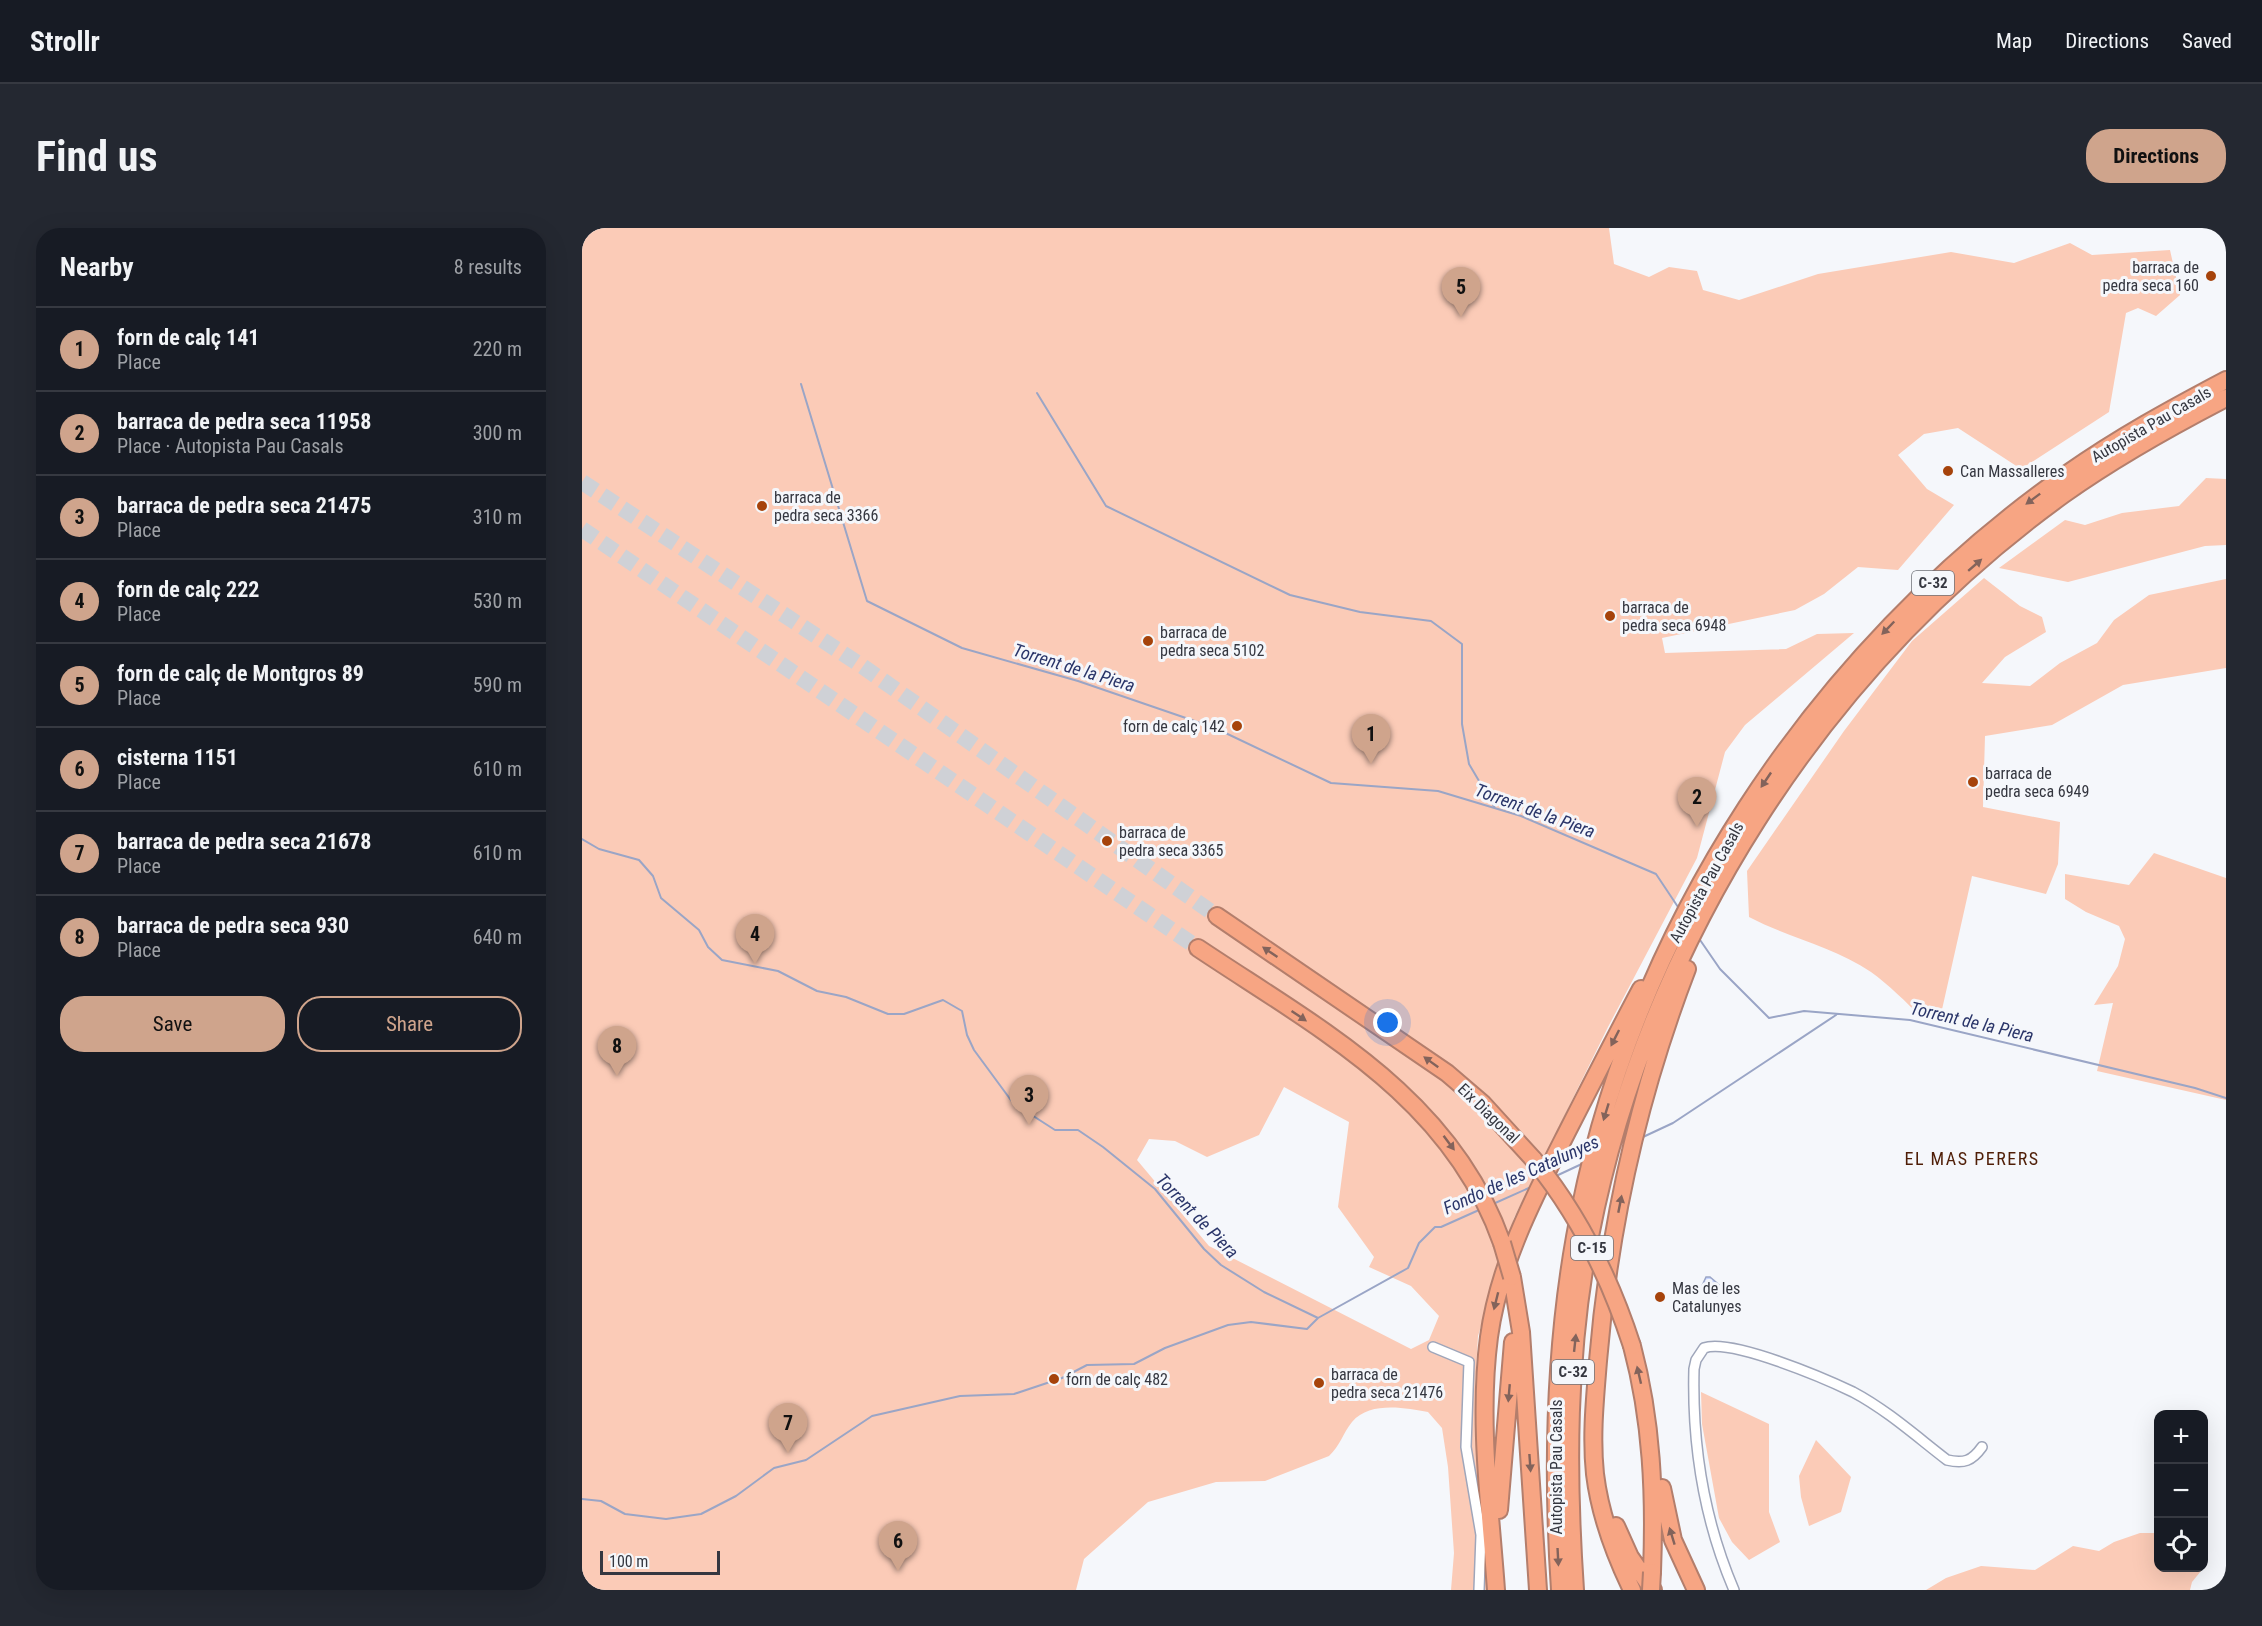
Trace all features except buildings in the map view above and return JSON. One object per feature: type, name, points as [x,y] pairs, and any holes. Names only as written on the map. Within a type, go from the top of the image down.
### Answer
[{"type":"highway","name":"Autopista Pau Casals","points":[[1691,929],[1733,829],[1779,760],[1843,678],[1912,603],[2004,522],[2068,473],[2150,420],[2226,380]]},
{"type":"highway","name":"Autopista Pau Casals","points":[[1560,1590],[1554,1475],[1559,1352],[1575,1233],[1602,1155],[1633,1032],[1691,929],[1833,713],[1914,623],[2005,540],[2115,460],[2226,398]]},
{"type":"highway","name":"Eix Diagonal","points":[[1216,916],[1447,1073],[1482,1103],[1534,1160],[1569,1207],[1595,1253],[1619,1308],[1632,1346],[1646,1405]]},
{"type":"highway","points":[[1632,1590],[1605,1522],[1595,1473],[1594,1417],[1600,1333],[1611,1251],[1634,1141],[1691,929]]},
{"type":"highway","points":[[1496,1590],[1484,1424],[1489,1334],[1501,1282],[1521,1227],[1660,953],[1666,942],[1691,929]]},
{"type":"highway","points":[[1198,948],[1347,1049],[1394,1085],[1445,1138],[1487,1207],[1502,1243],[1513,1285],[1523,1353],[1538,1590]]},
{"type":"highway","name":"Autopista Pau Casals","points":[[1575,1590],[1570,1483],[1571,1391],[1579,1309],[1602,1155]]},
{"type":"highway","points":[[1501,1590],[1499,1510],[1512,1367],[1513,1285]]},
{"type":"highway","points":[[1600,1333],[1599,1439],[1605,1487],[1623,1542],[1652,1590]]},
{"type":"highway","points":[[1646,1405],[1658,1451],[1669,1525],[1679,1557],[1696,1590]]},
{"type":"highway","name":"C-15","points":[[1646,1405],[1653,1478],[1652,1590]]},
{"type":"street","points":[[1734,1590],[1708,1512],[1696,1443],[1694,1369],[1696,1360],[1704,1348],[1722,1346],[1770,1358],[1853,1393],[1947,1460],[1960,1463],[1974,1458],[1982,1448]]},
{"type":"street","points":[[1433,1347],[1469,1362],[1466,1447],[1481,1535],[1479,1590]]},
{"type":"shaded area","points":[[582,228],[1609,228],[1614,264],[1649,277],[1669,267],[1697,271],[1703,290],[1739,300],[1818,274],[1951,252],[2014,263],[2070,243],[2092,255],[2170,250],[2180,295],[2156,316],[2138,308],[2126,313],[2109,412],[2021,469],[1958,428],[1924,434],[1898,455],[1927,489],[1954,505],[1898,570],[1858,567],[1824,594],[1795,610],[1662,638],[1665,653],[1786,649],[1817,634],[1854,633],[1745,725],[1725,752],[1697,858],[1608,1027],[1514,1218],[1478,1336],[1475,1389],[1479,1486],[1488,1590],[1451,1590],[1454,1553],[1448,1467],[1442,1428],[1428,1412],[1388,1408],[1359,1415],[1329,1456],[1265,1481],[1216,1482],[1148,1502],[1084,1559],[1076,1590],[582,1590]],"holes":[[[1284,1087],[1349,1122],[1338,1207],[1374,1257],[1369,1267],[1411,1286],[1439,1316],[1429,1340],[1411,1349],[1209,1246],[1137,1160],[1149,1139],[1175,1141],[1207,1157],[1259,1135]]]},
{"type":"shaded area","points":[[2206,478],[2226,479],[2226,545],[2205,546],[2068,582],[1999,568],[2065,520],[2085,525],[2122,513],[2179,506]]},
{"type":"shaded area","points":[[1984,578],[2020,606],[2042,617],[2046,632],[2005,657],[1982,683],[2030,686],[2060,663],[2097,643],[2114,620],[2149,595],[2226,579],[2226,668],[2123,685],[2052,725],[1985,736],[1983,807],[2060,822],[2058,864],[2046,894],[1972,876],[1941,1014],[1922,1018],[1884,982],[1857,963],[1749,917],[1747,871],[1844,731],[1912,641]]},
{"type":"shaded area","points":[[2154,853],[2226,878],[2226,1100],[2097,1071],[2113,1003],[2094,1005],[2118,966],[2125,939],[2119,926],[2086,912],[2065,899],[2065,874],[2129,885]]},
{"type":"shaded area","points":[[1701,1392],[1769,1424],[1769,1512],[1780,1542],[1749,1560],[1732,1542],[1719,1518],[1702,1424]]},
{"type":"shaded area","points":[[1816,1440],[1851,1477],[1841,1512],[1809,1526],[1801,1497],[1799,1476]]},
{"type":"shaded area","points":[[2140,1533],[2154,1533],[2154,1572],[2200,1572],[2192,1582],[2190,1590],[1926,1590],[1946,1578],[1981,1566],[2035,1570],[2073,1546],[2099,1551],[2114,1542]]},
{"type":"water","points":[[1706,1277],[1710,1277],[1723,1288],[1717,1296],[1709,1289],[1706,1292],[1701,1288]]},
{"type":"waterway","name":"Torrent de la Piera","points":[[801,384],[867,601],[962,648],[1078,681],[1215,728],[1331,783],[1438,791],[1521,816],[1656,874],[1680,910]]},
{"type":"waterway","points":[[1037,393],[1106,506],[1290,595],[1360,612],[1431,621],[1462,644],[1462,724],[1469,764],[1495,808]]},
{"type":"waterway","name":"Torrent de Piera","points":[[582,839],[599,849],[639,860],[653,876],[661,898],[699,930],[708,947],[722,960],[778,971],[817,991],[846,997],[888,1014],[904,1014],[943,1000],[962,1011],[967,1035],[974,1050],[1013,1103],[1055,1130],[1078,1130],[1103,1147],[1155,1189],[1204,1249],[1221,1265],[1264,1292],[1318,1318]]},
{"type":"waterway","name":"Torrent de la Piera","points":[[1698,937],[1720,969],[1769,1018],[1804,1011],[1910,1020],[2195,1088],[2226,1098]]},
{"type":"waterway","name":"Fondo de les Catalunyes","points":[[1643,1137],[1673,1123],[1836,1015]]},
{"type":"waterway","name":"Fondo de les Catalunyes","points":[[1556,1176],[1586,1162]]},
{"type":"waterway","name":"Fondo de les Catalunyes","points":[[1493,1204],[1531,1187]]},
{"type":"waterway","name":"Fondo de les Catalunyes","points":[[582,1499],[601,1501],[625,1514],[666,1519],[701,1514],[736,1496],[774,1468],[806,1460],[872,1416],[960,1396],[1014,1394],[1062,1378],[1087,1365],[1134,1364],[1165,1348],[1228,1325],[1251,1322],[1307,1329],[1318,1318],[1408,1268],[1419,1243],[1435,1227],[1441,1227],[1479,1210]]},
{"type":"tunnel","points":[[582,482],[862,666],[1217,916]]},
{"type":"tunnel","points":[[582,529],[1198,948]]},
{"type":"place","name":"barraca de pedra seca 160","points":[[2211,276]]},
{"type":"place","name":"forn de calç de Montgros 89","points":[[1461,317]]},
{"type":"place","name":"Can Massalleres","points":[[1948,471]]},
{"type":"place","name":"barraca de pedra seca 3366","points":[[762,506]]},
{"type":"place","name":"barraca de pedra seca 6948","points":[[1610,616]]},
{"type":"place","name":"barraca de pedra seca 5102","points":[[1148,641]]},
{"type":"place","name":"forn de calç 142","points":[[1237,726]]},
{"type":"place","name":"forn de calç 141","points":[[1371,764]]},
{"type":"place","name":"barraca de pedra seca 6949","points":[[1973,782]]},
{"type":"place","name":"barraca de pedra seca 11958","points":[[1697,827]]},
{"type":"place","name":"barraca de pedra seca 3365","points":[[1107,841]]},
{"type":"place","name":"forn de calç 222","points":[[755,964]]},
{"type":"place","name":"barraca de pedra seca 930","points":[[617,1076]]},
{"type":"place","name":"barraca de pedra seca 21475","points":[[1029,1125]]},
{"type":"place","name":"Mas de les Catalunyes","points":[[1660,1297]]},
{"type":"place","name":"forn de calç 482","points":[[1054,1379]]},
{"type":"place","name":"barraca de pedra seca 21476","points":[[1319,1383]]},
{"type":"place","name":"barraca de pedra seca 21678","points":[[788,1453]]},
{"type":"place","name":"cisterna 1151","points":[[898,1571]]},
{"type":"district","name":"EL MAS PERERS","points":[[1972,1159]]}]
